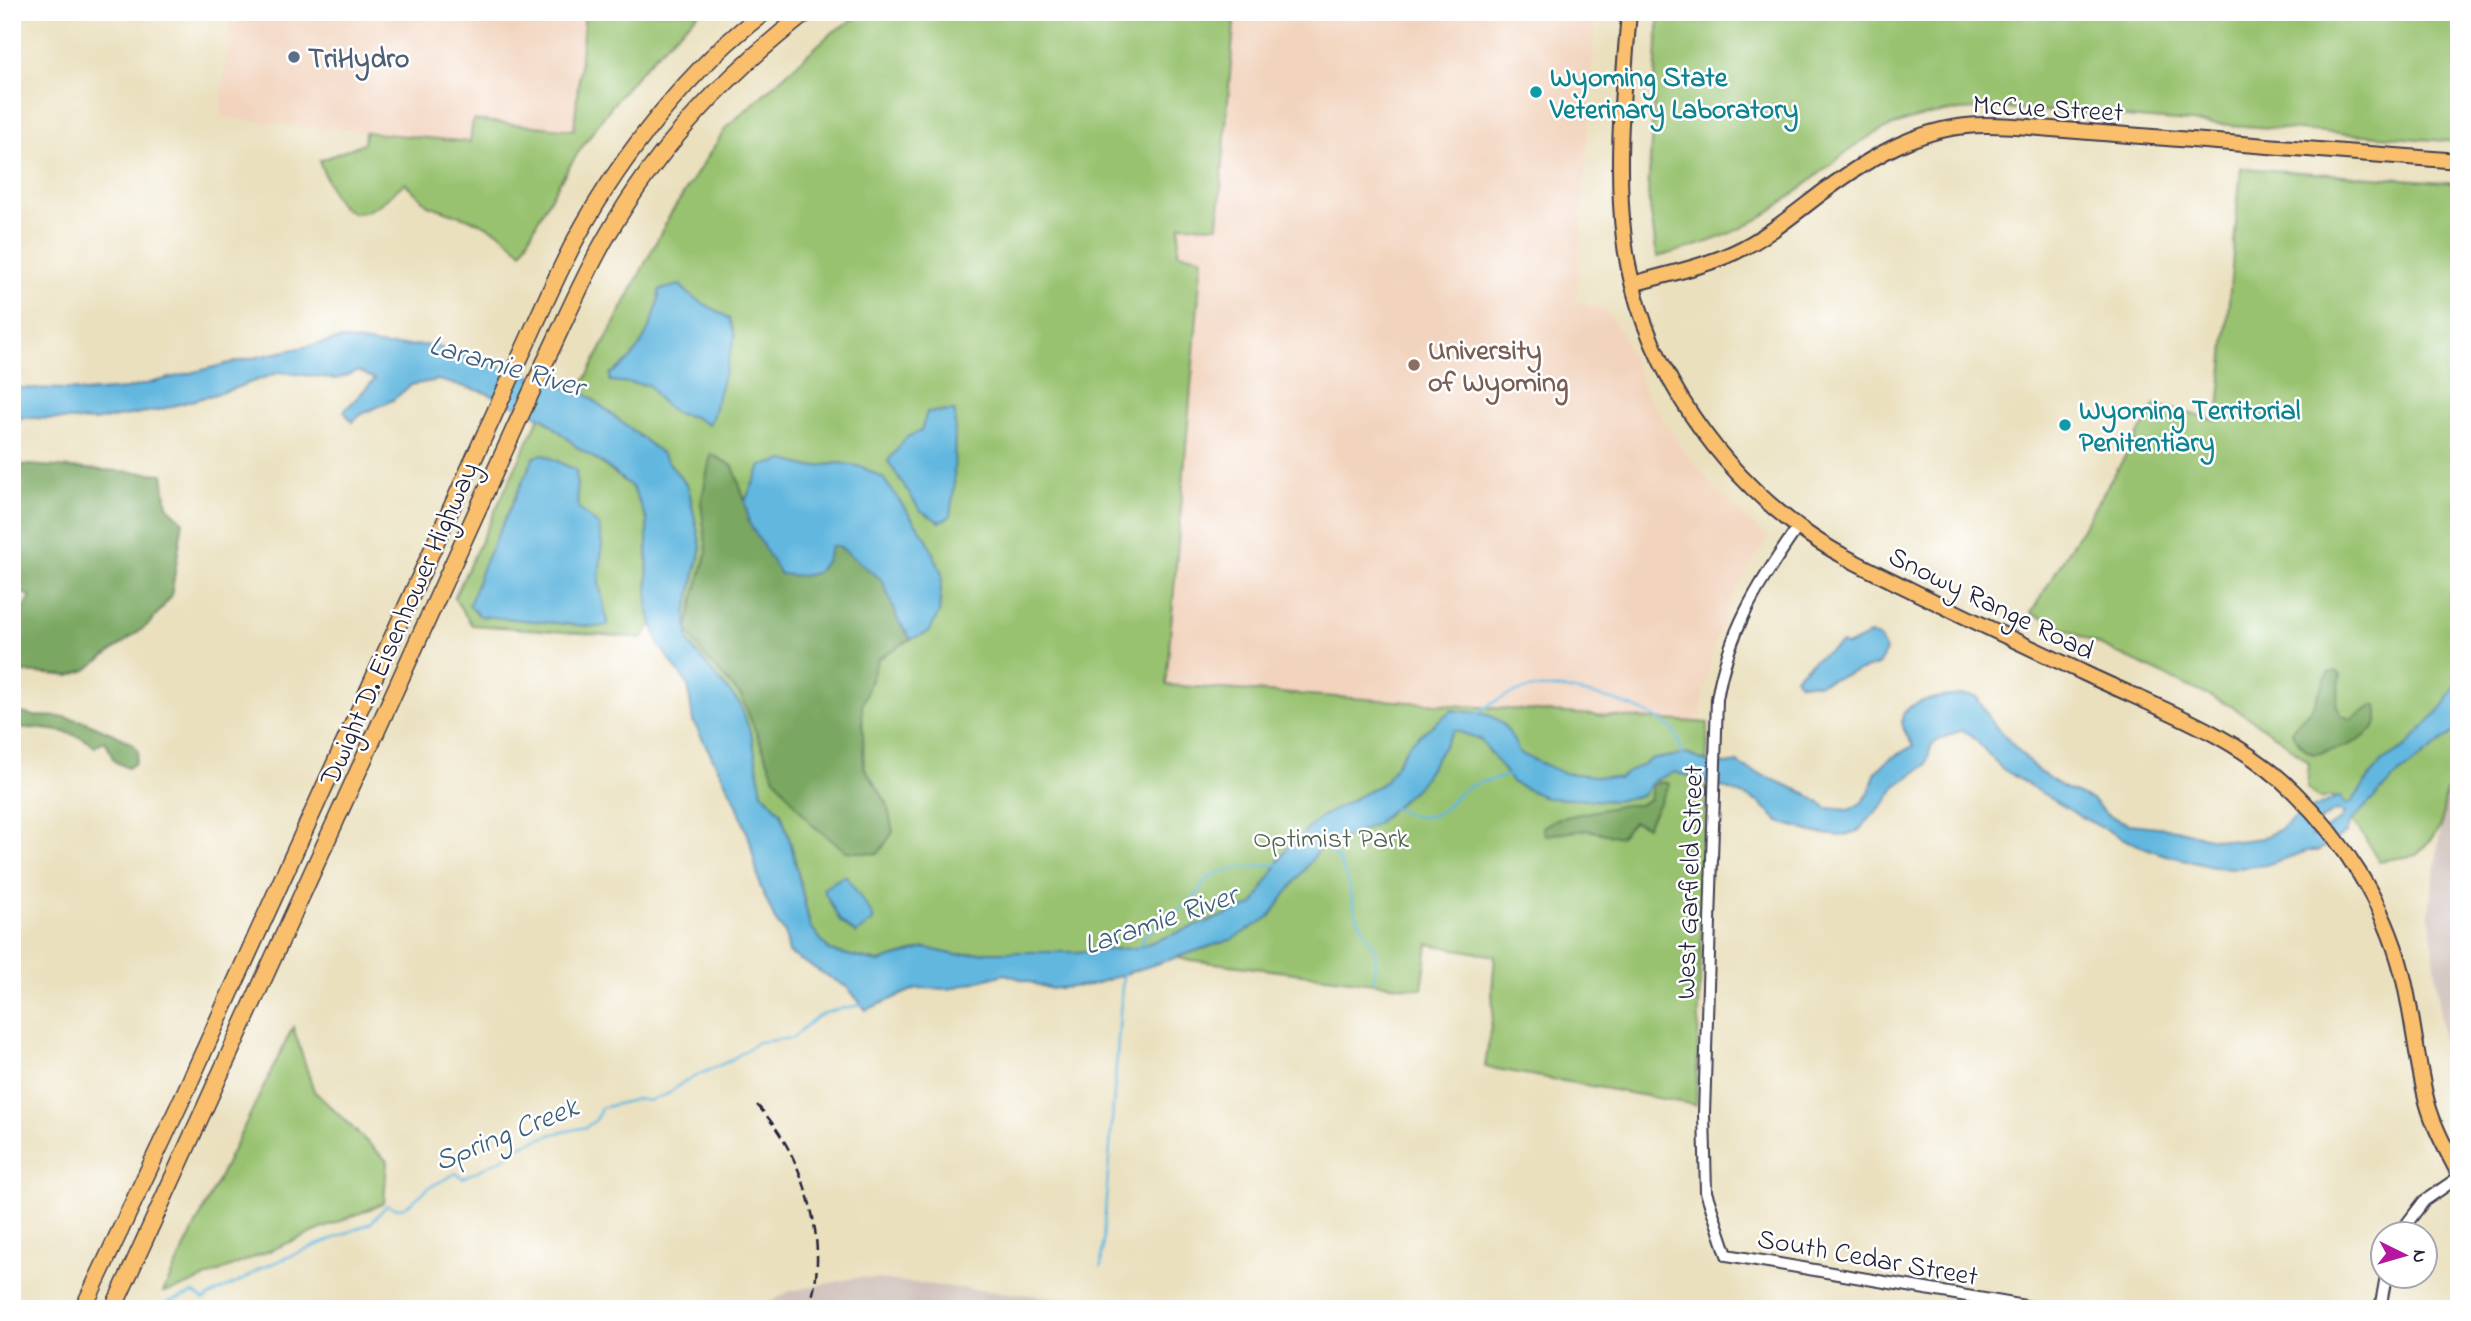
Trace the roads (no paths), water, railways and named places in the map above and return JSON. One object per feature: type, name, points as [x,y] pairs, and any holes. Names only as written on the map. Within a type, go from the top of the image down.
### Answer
[{"type":"highway","name":"Dwight D. Eisenhower Highway","points":[[83,1309],[182,1099],[486,430],[578,236],[617,172],[659,116],[706,65],[765,12]]},
{"type":"highway","name":"Dwight D. Eisenhower Highway","points":[[113,1309],[544,365],[606,236],[642,180],[705,102],[747,62],[807,12]]},
{"type":"main road","name":"Snowy Range Road","points":[[1629,12],[1619,174],[1624,244],[1633,284],[1661,362],[1679,397],[1698,424],[1750,485],[1798,527],[1857,564],[2204,728],[2236,746],[2278,776],[2342,847],[2359,873],[2393,943],[2412,1018],[2428,1107],[2440,1139],[2459,1175]]},
{"type":"main road","name":"McCue Street","points":[[1633,284],[1735,252],[1755,241],[1884,151],[1918,136],[1966,126],[2052,129],[2459,161]]},
{"type":"street","name":"West Garfield Street","points":[[1727,1255],[1710,1210],[1704,1170],[1703,1114],[1720,685],[1735,630],[1756,588],[1798,527]]},
{"type":"street","points":[[2410,1220],[2424,1202],[2459,1175]]},
{"type":"street","name":"South Cedar Street","points":[[1727,1255],[2043,1309]]},
{"type":"street","points":[[2380,1309],[2383,1290]]},
{"type":"water","points":[[680,285],[697,300],[730,319],[735,336],[708,425],[694,417],[675,413],[660,401],[649,385],[610,381],[610,374],[628,361],[645,337],[657,307],[659,290]]},
{"type":"water","points":[[342,339],[386,346],[432,345],[583,392],[661,453],[688,487],[701,547],[686,614],[688,640],[740,704],[752,737],[762,792],[781,813],[810,926],[830,951],[879,962],[925,948],[956,955],[1136,948],[1253,905],[1287,848],[1321,817],[1385,782],[1410,743],[1452,710],[1494,718],[1507,730],[1519,753],[1563,773],[1618,778],[1652,759],[1687,754],[1707,762],[1738,762],[1741,766],[1805,793],[1828,808],[1849,810],[1861,803],[1869,793],[1876,771],[1891,758],[1913,746],[1902,723],[1907,709],[1936,698],[1976,696],[1994,725],[2038,771],[2065,788],[2092,800],[2107,815],[2129,824],[2176,829],[2209,838],[2237,841],[2262,838],[2281,829],[2297,816],[2337,797],[2345,804],[2351,803],[2381,762],[2406,747],[2445,704],[2459,679],[2459,728],[2392,780],[2350,822],[2346,833],[2318,851],[2307,851],[2266,865],[2239,868],[2212,867],[2159,853],[2128,841],[2081,817],[2001,768],[1970,734],[1962,730],[1931,746],[1926,765],[1896,786],[1888,799],[1858,831],[1841,836],[1816,833],[1779,822],[1760,803],[1707,781],[1674,772],[1653,781],[1643,795],[1616,801],[1546,798],[1513,783],[1480,739],[1454,730],[1420,784],[1376,824],[1319,850],[1269,917],[1233,939],[1091,985],[1051,989],[1005,974],[949,989],[917,988],[866,1010],[848,988],[789,953],[785,933],[776,922],[760,886],[750,841],[736,802],[693,721],[688,685],[659,645],[648,609],[647,520],[633,488],[604,464],[578,448],[545,419],[484,392],[438,380],[411,385],[393,400],[362,414],[352,422],[344,411],[375,379],[358,371],[337,379],[280,372],[230,390],[159,410],[94,421],[12,417],[12,388],[69,389],[84,392],[126,389]],"holes":[[[2337,811],[2344,812],[2341,820],[2311,837],[2310,831],[2322,819]]]},
{"type":"water","points":[[955,411],[954,489],[950,516],[940,522],[920,510],[888,461],[907,437],[921,431],[927,412]]},
{"type":"water","points":[[542,454],[576,470],[578,508],[599,526],[602,545],[599,583],[608,625],[597,627],[480,616],[469,606],[483,566],[534,457]]},
{"type":"water","points":[[785,460],[810,467],[840,463],[862,467],[883,478],[927,539],[942,574],[939,613],[929,632],[911,639],[898,620],[883,581],[839,546],[831,546],[827,560],[816,573],[801,576],[780,574],[749,523],[745,501],[761,466]]},
{"type":"water","points":[[1871,634],[1880,639],[1886,651],[1878,665],[1817,684],[1799,683],[1795,677],[1814,660],[1842,643],[1847,646]]},
{"type":"water","points":[[845,875],[873,916],[873,921],[856,934],[840,921],[823,889]]},
{"type":"waterway","points":[[1477,714],[1506,696],[1523,690],[1554,688],[1592,695],[1632,707],[1665,724],[1677,736],[1682,759]]},
{"type":"waterway","points":[[1393,807],[1414,816],[1428,816],[1441,811],[1468,787],[1511,775]]},
{"type":"waterway","points":[[1323,845],[1339,860],[1356,914],[1376,953],[1374,981]]},
{"type":"waterway","name":"Laramie River","points":[[1138,949],[1147,933],[1190,903],[1209,878],[1229,870],[1279,864]]},
{"type":"waterway","points":[[1101,1267],[1123,973]]},
{"type":"waterway","name":"Spring Creek","points":[[161,1309],[168,1302],[194,1293],[204,1300],[259,1269],[371,1223],[387,1205],[394,1208],[405,1207],[430,1187],[456,1173],[463,1178],[504,1158],[517,1147],[553,1134],[586,1127],[596,1120],[601,1108],[637,1099],[648,1101],[668,1094],[685,1081],[731,1060],[758,1042],[793,1038],[817,1017],[862,1005]]},
{"type":"railway","points":[[757,1105],[788,1148],[809,1201],[817,1258],[815,1284],[808,1309]]},
{"type":"place","name":"TriHydro","points":[[294,57]]},
{"type":"place","name":"Wyoming State Veterinary Laboratory","points":[[1536,92]]},
{"type":"place","name":"University of Wyoming","points":[[1414,365]]},
{"type":"place","name":"Wyoming Territorial Penitentiary","points":[[2065,425]]},
{"type":"park label","name":"Optimist Park","points":[[1331,837]]}]
